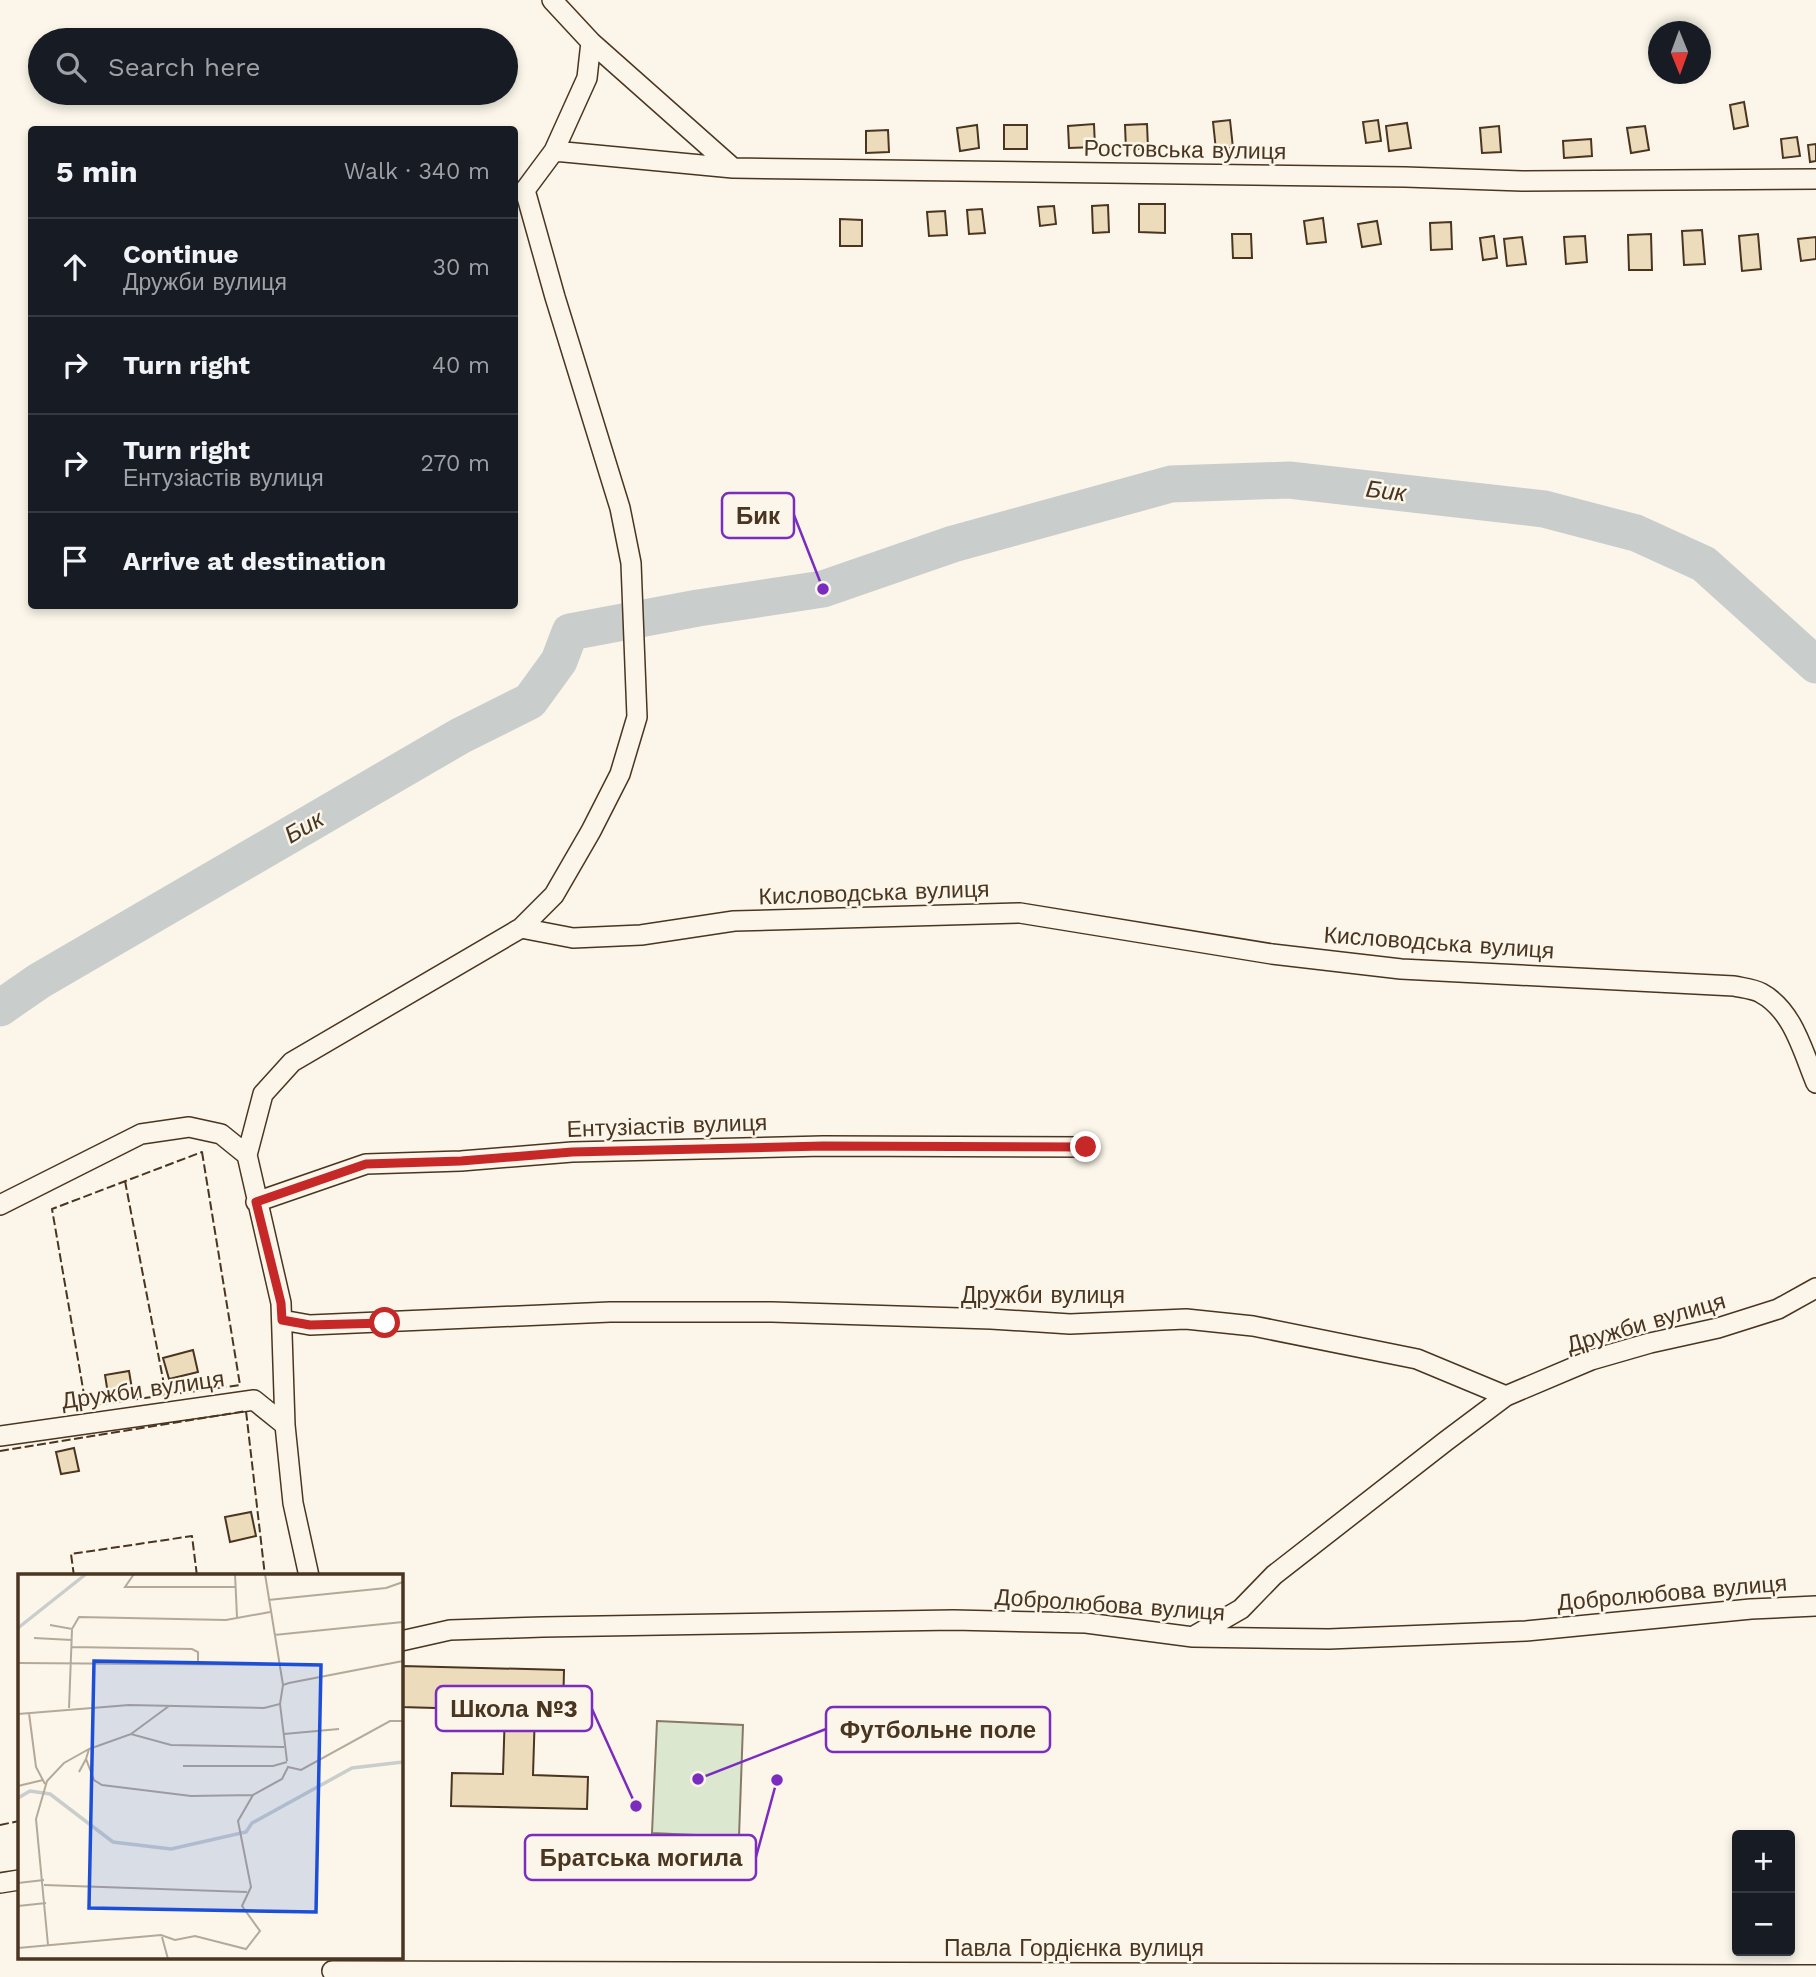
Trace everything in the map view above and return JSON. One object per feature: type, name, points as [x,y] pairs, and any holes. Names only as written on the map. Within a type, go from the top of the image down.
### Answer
[{"type":"street","points":[[552,0],[591,42],[733,168]]},
{"type":"street","points":[[309,1574],[293,1503],[285,1424],[281,1303],[247,1155],[263,1094],[292,1062],[521,928],[554,895],[620,774],[637,717],[631,563],[620,508],[525,190],[554,151],[587,78],[591,42]]},
{"type":"street","name":"Ростовська вулиця","points":[[554,151],[733,168],[1522,181],[1816,179]]},
{"type":"street","name":"Кисловодська вулиця","points":[[521,928],[573,938],[641,935],[734,921],[1020,913],[1272,954],[1401,969],[1734,986],[1761,993],[1779,1006],[1794,1028],[1816,1083]]},
{"type":"street","points":[[0,1205],[141,1134],[189,1127],[220,1134],[247,1155]]},
{"type":"street","name":"Ентузіастів вулиця","points":[[256,1202],[366,1164],[461,1161],[572,1152],[823,1146],[1086,1147]]},
{"type":"street","name":"Дружби вулиця","points":[[282,1320],[310,1325],[610,1312],[772,1312],[1070,1324],[1186,1319],[1266,1329],[1417,1359],[1506,1396],[1591,1360],[1718,1328],[1778,1309],[1816,1289]]},
{"type":"street","points":[[1193,1637],[1241,1609],[1274,1575],[1506,1396]]},
{"type":"street","name":"Дружби вулиця","points":[[0,1436],[254,1400],[285,1424]]},
{"type":"street","name":"Добролюбова вулиця","points":[[402,1641],[450,1630],[953,1620],[1086,1623],[1193,1637],[1329,1639],[1526,1631],[1751,1609],[1816,1606]]},
{"type":"street","points":[[0,1883],[18,1880]]},
{"type":"street","name":"Павла Гордієнка вулиця","points":[[331,1969],[978,1975],[1816,1975]]},
{"type":"green space","points":[[657,1721],[743,1725],[739,1837],[652,1833]]},
{"type":"building","points":[[1744,102],[1748,126],[1734,129],[1730,105]]},
{"type":"building","points":[[1230,120],[1233,148],[1216,150],[1213,122]]},
{"type":"building","points":[[1378,120],[1381,141],[1366,143],[1363,122]]},
{"type":"building","points":[[1407,123],[1411,148],[1389,151],[1386,126]]},
{"type":"building","points":[[1094,124],[1095,147],[1069,148],[1068,126]]},
{"type":"building","points":[[1147,124],[1148,148],[1126,150],[1125,125]]},
{"type":"building","points":[[977,125],[979,148],[960,151],[957,128]]},
{"type":"building","points":[[1004,125],[1027,125],[1027,149],[1004,149]]},
{"type":"building","points":[[1499,126],[1501,152],[1482,153],[1480,128]]},
{"type":"building","points":[[1645,126],[1649,150],[1631,153],[1627,128]]},
{"type":"building","points":[[888,130],[889,152],[866,153],[866,131]]},
{"type":"building","points":[[1797,137],[1800,156],[1783,158],[1781,139]]},
{"type":"building","points":[[1591,139],[1592,156],[1564,158],[1563,141]]},
{"type":"building","points":[[1816,144],[1816,161],[1810,162],[1808,145]]},
{"type":"building","points":[[1139,204],[1165,204],[1165,233],[1139,232]]},
{"type":"building","points":[[1108,205],[1109,232],[1093,233],[1092,206]]},
{"type":"building","points":[[1054,206],[1056,224],[1040,226],[1038,207]]},
{"type":"building","points":[[982,209],[985,233],[969,234],[967,210]]},
{"type":"building","points":[[945,211],[947,235],[929,236],[927,212]]},
{"type":"building","points":[[1323,218],[1326,242],[1307,244],[1304,221]]},
{"type":"building","points":[[840,219],[862,220],[862,246],[840,246]]},
{"type":"building","points":[[1377,221],[1381,244],[1362,247],[1358,224]]},
{"type":"building","points":[[1451,222],[1452,249],[1431,250],[1430,223]]},
{"type":"building","points":[[1702,230],[1705,264],[1684,265],[1682,231]]},
{"type":"building","points":[[1232,234],[1251,234],[1252,258],[1233,258]]},
{"type":"building","points":[[1651,234],[1652,270],[1629,270],[1628,235]]},
{"type":"building","points":[[1758,234],[1761,269],[1742,271],[1739,236]]},
{"type":"building","points":[[1494,236],[1497,258],[1483,260],[1480,238]]},
{"type":"building","points":[[1585,236],[1587,262],[1566,264],[1564,237]]},
{"type":"building","points":[[1522,237],[1526,264],[1507,266],[1504,239]]},
{"type":"building","points":[[1816,237],[1816,259],[1801,261],[1798,239]]},
{"type":"building","points":[[193,1350],[198,1372],[169,1379],[163,1358]]},
{"type":"building","points":[[129,1371],[132,1389],[108,1394],[105,1375]]},
{"type":"building","points":[[74,1448],[79,1471],[61,1474],[56,1452]]},
{"type":"building","points":[[251,1512],[256,1536],[230,1542],[225,1517]]},
{"type":"building","points":[[402,1666],[564,1670],[563,1712],[535,1711],[533,1775],[588,1777],[587,1809],[451,1806],[452,1773],[503,1774],[505,1710],[402,1707]]},
{"type":"waterway","name":"Бик","points":[[0,1008],[39,981],[460,736],[530,701],[559,661],[570,632],[698,608],[823,589],[953,544],[1171,484],[1289,480],[1544,509],[1636,533],[1704,564],[1816,665]]},
{"type":"fence","points":[[202,1152],[240,1385],[86,1406],[52,1209],[202,1152]]},
{"type":"fence","points":[[125,1181],[166,1395]]},
{"type":"fence","points":[[0,1451],[246,1411],[265,1574]]},
{"type":"fence","points":[[74,1574],[71,1554],[192,1536],[197,1574]]},
{"type":"fence","points":[[0,1825],[18,1821]]},
{"type":"place","name":"Бик","points":[[823,589]]},
{"type":"place","name":"Футбольне поле","points":[[698,1779]]},
{"type":"place","name":"Братська могила","points":[[777,1780]]},
{"type":"place","name":"Школа №3","points":[[636,1806]]},
{"type":"route","points":[[385,1323],[310,1325],[282,1320],[281,1303],[256,1202],[366,1164],[461,1161],[572,1152],[823,1146],[1086,1147]]}]
